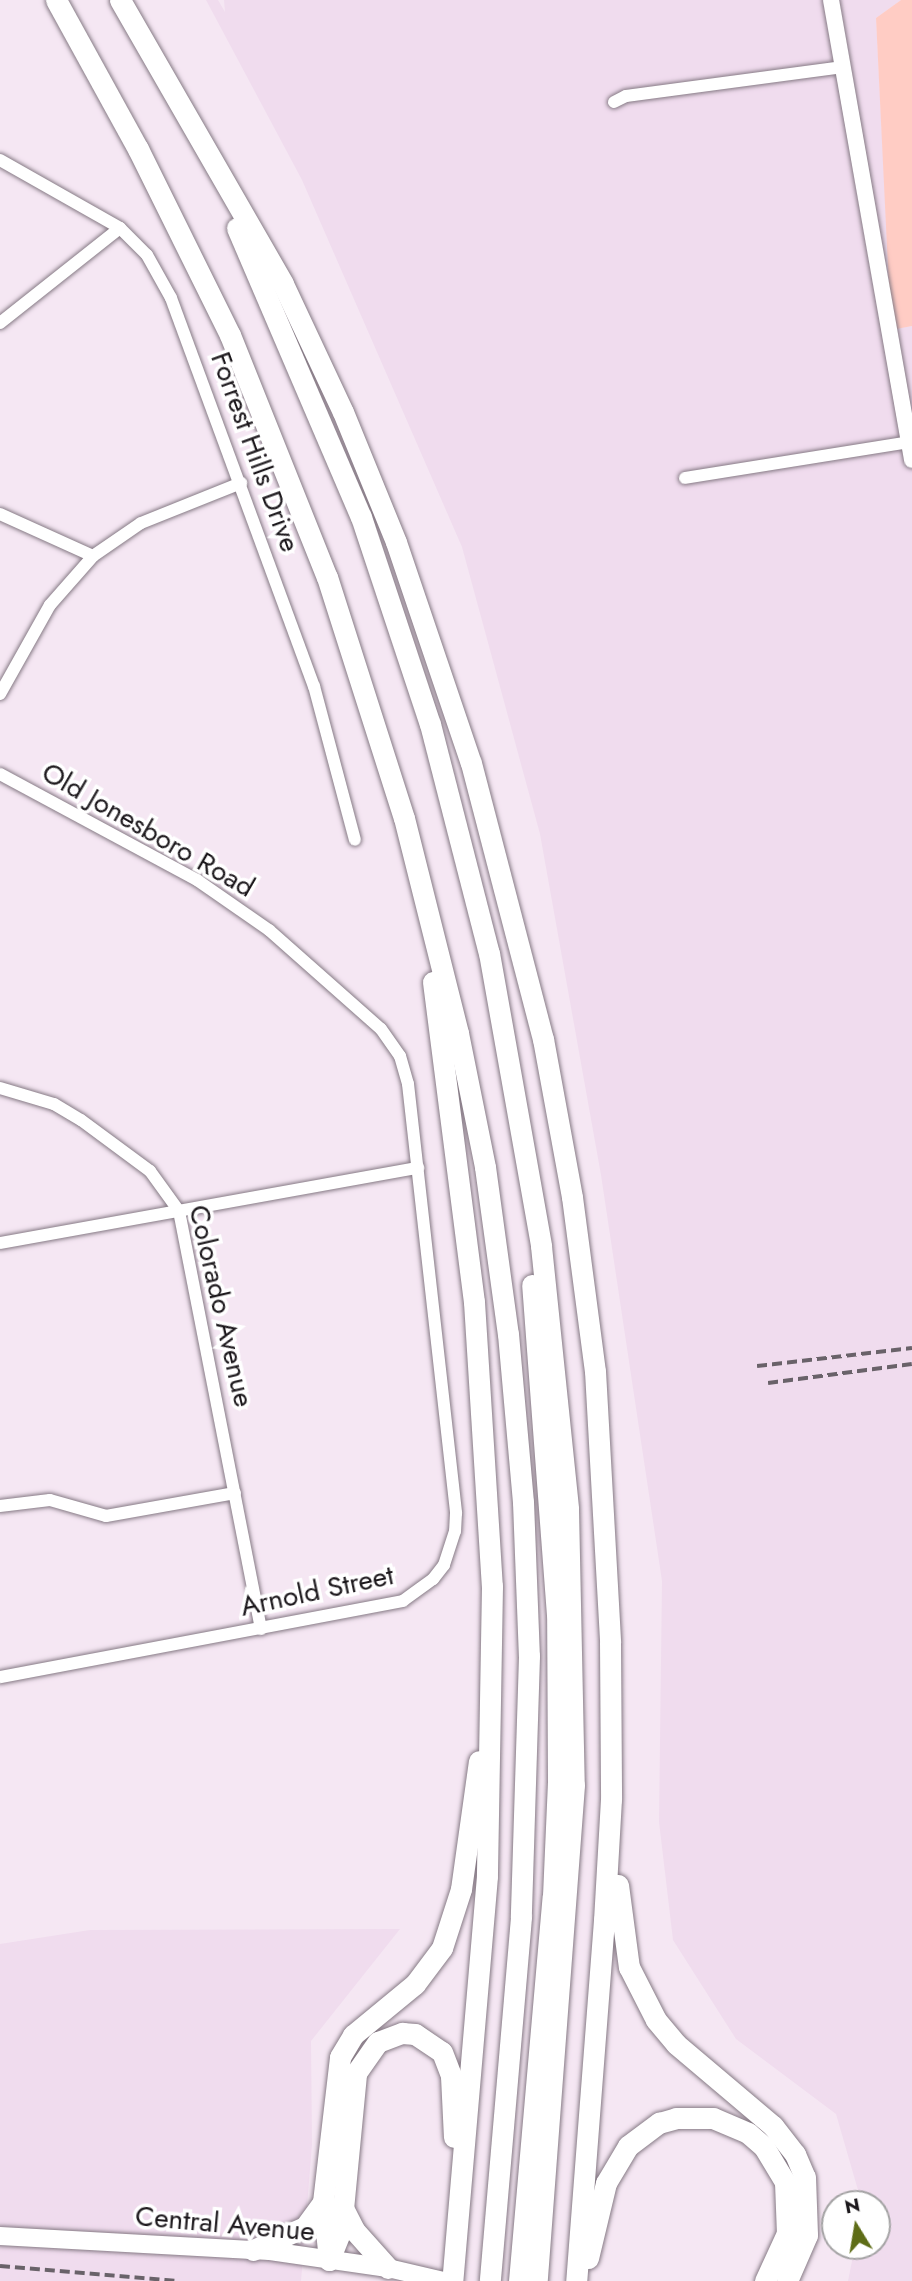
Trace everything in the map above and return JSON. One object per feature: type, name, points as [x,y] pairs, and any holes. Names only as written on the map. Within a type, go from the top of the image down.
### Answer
[{"type":"highway","points":[[56,0],[184,239],[273,434],[382,737],[458,1033],[485,1167],[508,1334],[523,1502],[529,1657],[527,1786],[509,2083],[490,2281]]},
{"type":"highway","points":[[120,0],[176,103],[283,285],[343,412],[434,651],[510,900],[570,1184],[595,1371],[606,1519],[611,1799],[622,1940],[640,1993],[676,2044],[784,2138],[805,2177],[807,2235],[787,2281]]},
{"type":"highway","points":[[176,103],[265,287],[361,517],[430,724],[489,954],[541,1246],[568,1509],[574,1785],[537,2281]]},
{"type":"highway","points":[[423,900],[481,1373],[491,1676],[486,1876],[452,2281]]},
{"type":"highway","points":[[519,2281],[553,1896],[558,1782],[557,1615],[532,1282],[541,1246]]},
{"type":"highway","points":[[329,2259],[341,2230],[333,2205],[335,2084],[345,2046],[415,1984],[442,1948],[454,1922],[491,1676]]},
{"type":"highway","points":[[576,2281],[611,1799]]},
{"type":"highway","points":[[253,2250],[299,2232],[333,2205],[361,2060],[391,2036],[415,2034],[442,2052],[451,2076],[456,2244]]},
{"type":"highway","points":[[584,2281],[599,2208],[615,2163],[642,2133],[659,2123],[696,2116],[731,2124],[748,2133],[777,2163],[786,2182],[787,2233],[765,2281]]},
{"type":"highway","points":[[333,2205],[388,2268]]},
{"type":"main road","name":"Central Avenue","points":[[0,2236],[253,2250],[388,2268],[444,2281]]},
{"type":"street","points":[[831,0],[912,460]]},
{"type":"street","points":[[614,102],[626,96],[843,67]]},
{"type":"street","name":"Forrest Hills Drive","points":[[0,160],[120,228],[147,255],[171,298],[314,687],[355,841]]},
{"type":"street","points":[[0,323],[120,228]]},
{"type":"street","points":[[685,478],[909,442]]},
{"type":"street","points":[[0,694],[50,605],[93,556],[141,523],[241,483]]},
{"type":"street","points":[[0,514],[93,556]]},
{"type":"street","name":"Old Jonesboro Road","points":[[0,774],[197,880],[269,930],[352,1001],[381,1029],[400,1056],[408,1084],[418,1168]]},
{"type":"street","name":"Colorado Avenue","points":[[0,1088],[54,1104],[81,1120],[150,1171],[179,1211],[261,1629]]},
{"type":"street","points":[[0,1243],[418,1168]]},
{"type":"street","name":"Arnold Street","points":[[0,1677],[402,1601],[433,1580],[451,1550],[456,1513],[418,1168]]},
{"type":"street","points":[[0,1506],[50,1500],[106,1516],[235,1493]]},
{"type":"shaded area","points":[[206,0],[218,0],[225,12],[224,0],[901,0],[876,18],[892,329],[912,326],[912,2281],[848,2281],[852,2260],[891,2260],[891,2190],[858,2190],[836,2114],[736,2039],[673,1940],[659,1822],[662,1581],[601,1175],[540,834],[462,547],[302,180]]},
{"type":"shaded area","points":[[901,0],[912,0],[912,326],[891,330],[876,18]]},
{"type":"shaded area","points":[[400,1929],[311,2041],[312,2144],[301,2281],[0,2281],[0,1944],[90,1930]]},
{"type":"railway","points":[[757,1366],[912,1348]]},
{"type":"railway","points":[[768,1383],[912,1364]]},
{"type":"railway","points":[[0,2266],[177,2281]]}]
